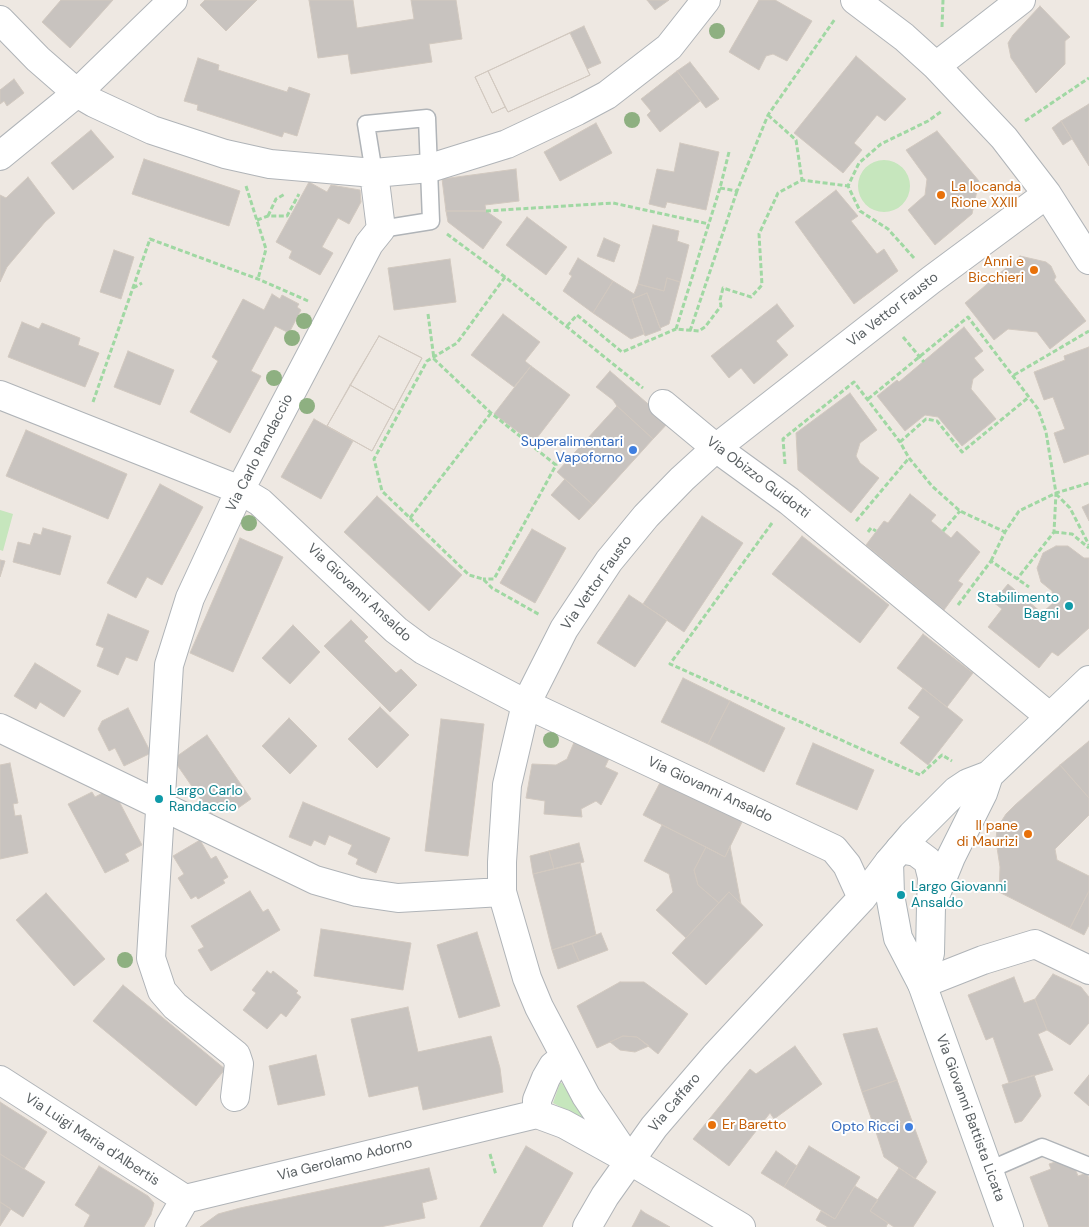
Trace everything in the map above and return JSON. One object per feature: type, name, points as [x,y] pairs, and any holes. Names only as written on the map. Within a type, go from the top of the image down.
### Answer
[{"type":"street","points":[[0,156],[78,93],[173,0]]},
{"type":"street","points":[[0,20],[38,59],[78,93],[94,104],[152,130],[224,154],[279,165],[374,173],[430,168],[507,144],[546,127],[607,95],[669,47],[706,0]]},
{"type":"street","points":[[936,66],[1020,0]]},
{"type":"street","points":[[846,8],[904,37],[936,66],[1004,138],[1047,194],[1089,260]]},
{"type":"street","points":[[374,173],[381,229]]},
{"type":"street","name":"Via Vettor Fausto","points":[[629,1160],[564,1057],[527,978],[502,892],[507,785],[526,704],[564,629],[609,561],[646,516],[716,448],[931,280],[1047,194]]},
{"type":"street","name":"Via Carlo Randaccio","points":[[162,805],[169,665],[193,590],[240,490],[369,244],[381,229]]},
{"type":"street","name":"Via Giovanni Ansaldo","points":[[0,395],[240,490],[260,502],[408,640],[443,662],[526,704],[834,849],[847,866],[862,898]]},
{"type":"street","name":"Via Obizzo Guidotti","points":[[663,404],[716,448],[789,501],[1050,717]]},
{"type":"street","points":[[862,898],[895,856],[956,791],[973,781],[989,775],[1089,680]]},
{"type":"street","points":[[0,728],[316,880],[357,892],[398,898],[502,892]]},
{"type":"street","points":[[931,906],[951,857],[983,793],[989,775]]},
{"type":"street","points":[[162,805],[156,863],[151,949],[155,975],[162,991],[175,1006],[236,1055],[239,1064],[235,1097]]},
{"type":"street","points":[[895,856],[916,852],[928,861],[932,877],[930,953],[922,984]]},
{"type":"street","points":[[895,856],[890,895],[898,938],[922,984]]},
{"type":"street","name":"Via Caffaro","points":[[587,1227],[629,1160],[709,1063],[862,898]]},
{"type":"street","points":[[922,984],[983,960],[1035,944],[1089,970]]},
{"type":"street","name":"Via Giovanni Battista Licata","points":[[922,984],[1010,1227]]},
{"type":"street","points":[[564,1057],[553,1066],[546,1078],[537,1100],[537,1114],[564,1124],[629,1160],[741,1227]]},
{"type":"street","name":"Via Luigi Maria d'Albertis","points":[[0,1080],[185,1199]]},
{"type":"street","name":"Via Gerolamo Adorno","points":[[185,1199],[537,1114]]},
{"type":"street","points":[[169,1227],[185,1199]]},
{"type":"lane","points":[[374,173],[366,124],[427,118],[430,168],[430,221],[381,229]]},
{"type":"lane","points":[[989,1170],[1042,1147],[1089,1166]]},
{"type":"path","points":[[690,331],[737,191],[768,115],[846,8]]},
{"type":"path","points":[[1004,138],[1025,121],[1089,78]]},
{"type":"path","points":[[768,115],[796,140],[802,180]]},
{"type":"path","points":[[848,186],[859,163],[881,144],[918,126]]},
{"type":"path","points":[[676,329],[720,188],[729,152]]},
{"type":"path","points":[[567,326],[577,315],[622,352],[676,329],[699,331],[705,327],[721,306],[720,300],[723,288],[751,297],[762,285],[759,234],[778,193],[802,180],[848,186]]},
{"type":"path","points":[[245,184],[266,249],[258,279]]},
{"type":"path","points":[[848,186],[860,211],[888,229],[931,280]]},
{"type":"path","points":[[257,220],[268,216],[287,216],[302,188],[296,190]]},
{"type":"path","points":[[720,188],[737,191]]},
{"type":"path","points":[[268,216],[276,199],[289,191]]},
{"type":"path","points":[[486,211],[613,203],[709,224]]},
{"type":"path","points":[[84,429],[150,239],[258,279],[332,315]]},
{"type":"path","points":[[461,245],[505,277],[663,404]]},
{"type":"path","points":[[428,314],[434,359],[491,413],[556,465],[494,579],[483,579],[469,575],[382,491],[374,459],[427,361],[434,359],[457,343],[505,277]]},
{"type":"path","points":[[133,288],[142,283]]},
{"type":"path","points":[[868,399],[968,317],[1038,409],[1046,432],[1056,493],[1054,532],[1017,579]]},
{"type":"path","points":[[1014,375],[1089,332]]},
{"type":"path","points":[[786,467],[782,439],[854,382],[900,442],[909,458],[932,486],[960,511],[1005,532]]},
{"type":"path","points":[[900,442],[926,419],[936,421],[962,452],[1029,397]]},
{"type":"path","points":[[410,518],[491,413]]},
{"type":"path","points":[[853,524],[909,458]]},
{"type":"path","points":[[965,595],[991,561],[1005,532],[1020,511],[1056,493],[1089,483]]},
{"type":"path","points":[[1056,493],[1070,508],[1089,547]]},
{"type":"path","points":[[789,501],[670,664],[920,775],[942,755]]},
{"type":"path","points":[[943,531],[960,511]]},
{"type":"path","points":[[1054,532],[1072,534],[1089,547]]},
{"type":"path","points":[[991,561],[1029,587]]},
{"type":"path","points":[[483,579],[492,588],[532,610]]},
{"type":"path","points":[[493,1164],[496,1175]]},
{"type":"green space","points":[[884,160],[898,164],[906,172],[910,186],[906,200],[898,208],[884,212],[870,208],[862,200],[858,186],[862,172],[870,164]]},
{"type":"green space","points":[[0,510],[13,514],[3,551],[0,550]]},
{"type":"green space","points":[[560,1083],[562,1083],[584,1119],[553,1103]]},
{"type":"building","points":[[61,0],[113,0],[70,48],[42,22]]},
{"type":"building","points":[[205,0],[257,0],[226,31],[200,5]]},
{"type":"building","points":[[309,0],[353,0],[357,28],[414,19],[411,0],[456,0],[462,39],[429,44],[432,62],[351,74],[348,54],[318,58]]},
{"type":"building","points":[[647,0],[669,0],[655,10]]},
{"type":"building","points":[[759,0],[775,0],[812,21],[787,61],[773,54],[766,56],[759,70],[729,52]]},
{"type":"building","points":[[1040,6],[1070,37],[1065,41],[1065,64],[1036,93],[1011,58],[1008,43]]},
{"type":"building","points":[[584,26],[601,63],[587,69],[590,75],[508,112],[505,107],[492,113],[475,77]]},
{"type":"building","points":[[570,33],[590,75],[508,112],[488,71]]},
{"type":"building","points":[[856,56],[906,99],[885,121],[877,115],[854,143],[862,150],[843,173],[794,133]]},
{"type":"building","points":[[198,58],[219,65],[218,70],[287,92],[289,87],[310,94],[297,136],[284,132],[282,137],[197,110],[198,105],[184,101]]},
{"type":"building","points":[[690,62],[719,99],[706,108],[677,71]]},
{"type":"building","points":[[488,71],[505,107],[492,113],[475,77]]},
{"type":"building","points":[[677,71],[700,101],[660,132],[647,115],[651,111],[641,99]]},
{"type":"building","points":[[14,79],[24,93],[7,106],[4,101],[0,104],[0,90]]},
{"type":"building","points":[[1089,104],[1089,166],[1061,121]]},
{"type":"building","points":[[1061,121],[1072,139],[1063,145],[1052,128]]},
{"type":"building","points":[[596,123],[612,153],[560,181],[544,152]]},
{"type":"building","points":[[91,130],[114,157],[73,190],[51,163]]},
{"type":"building","points":[[937,131],[979,181],[972,214],[935,245],[908,210],[925,195],[927,179],[906,150]]},
{"type":"building","points":[[680,143],[719,152],[706,210],[667,202],[665,208],[649,204],[657,169],[674,172]]},
{"type":"building","points":[[144,159],[240,191],[229,226],[132,194]]},
{"type":"building","points":[[516,169],[519,201],[485,205],[486,211],[446,211],[442,179]]},
{"type":"building","points":[[28,177],[55,213],[7,267],[0,282],[0,195],[6,198]]},
{"type":"building","points":[[309,182],[327,192],[331,185],[360,190],[361,202],[349,224],[338,218],[322,247],[333,253],[320,275],[289,258],[292,251],[276,242]]},
{"type":"building","points":[[836,190],[858,216],[851,221],[877,254],[884,249],[898,271],[854,304],[795,222]]},
{"type":"building","points":[[446,211],[486,211],[502,222],[483,249],[448,222]]},
{"type":"building","points":[[527,217],[567,247],[546,275],[506,245]]},
{"type":"building","points":[[653,225],[679,231],[677,241],[689,245],[680,282],[667,278],[664,291],[638,284]]},
{"type":"building","points":[[604,238],[620,245],[614,262],[597,256]]},
{"type":"building","points":[[114,250],[134,257],[121,299],[100,292]]},
{"type":"building","points":[[1020,256],[1046,262],[1051,266],[1056,277],[1054,280],[1086,321],[1050,349],[1037,332],[1008,329],[994,340],[965,303]]},
{"type":"building","points":[[578,258],[613,281],[593,313],[563,291],[572,276],[569,274]]},
{"type":"building","points":[[450,259],[456,302],[394,310],[388,268]]},
{"type":"building","points":[[667,278],[680,282],[669,324],[660,328],[647,293],[632,299],[644,334],[631,339],[593,313],[613,281],[634,294],[638,284],[664,291]]},
{"type":"building","points":[[647,293],[661,330],[645,336],[632,299]]},
{"type":"building","points":[[272,294],[280,299],[282,295],[299,304],[297,307],[301,310],[289,333],[275,326],[251,371],[261,376],[230,433],[190,412],[218,361],[212,357],[243,299],[264,310]]},
{"type":"building","points":[[777,304],[794,326],[776,341],[788,355],[754,384],[741,368],[729,378],[711,356]]},
{"type":"building","points":[[503,314],[540,342],[525,361],[531,366],[514,387],[471,355]]},
{"type":"building","points":[[22,322],[39,329],[42,323],[80,338],[78,345],[99,353],[85,387],[8,357]]},
{"type":"building","points":[[964,327],[983,351],[974,358],[984,370],[973,379],[971,389],[996,419],[962,446],[938,417],[925,415],[905,431],[877,396],[897,380],[899,382]]},
{"type":"building","points":[[379,336],[422,358],[372,451],[327,426]]},
{"type":"building","points":[[379,336],[422,358],[394,410],[350,385]]},
{"type":"building","points":[[1089,347],[1089,454],[1064,463],[1054,433],[1065,429],[1053,397],[1044,400],[1034,372],[1065,360],[1064,356]]},
{"type":"building","points":[[128,351],[174,370],[160,405],[114,387]]},
{"type":"building","points":[[531,366],[570,395],[533,443],[494,414]]},
{"type":"building","points":[[610,371],[669,422],[653,439],[617,406],[613,400],[596,387]]},
{"type":"building","points":[[350,385],[394,410],[372,451],[327,426]]},
{"type":"building","points":[[850,393],[877,430],[860,443],[856,456],[860,463],[879,478],[851,513],[798,470],[796,433]]},
{"type":"building","points":[[617,406],[653,439],[593,505],[557,472]]},
{"type":"building","points":[[314,419],[353,441],[321,499],[281,477]]},
{"type":"building","points":[[26,430],[127,474],[108,519],[6,476]]},
{"type":"building","points":[[565,479],[593,505],[579,520],[551,495]]},
{"type":"building","points":[[160,484],[203,507],[162,585],[147,577],[136,598],[107,583]]},
{"type":"building","points":[[910,494],[936,515],[931,521],[951,538],[957,531],[980,552],[958,581],[963,584],[944,610],[866,545],[884,521],[888,523]]},
{"type":"building","points":[[377,496],[462,575],[429,611],[344,532]]},
{"type":"building","points":[[1089,504],[1089,521],[1082,507]]},
{"type":"building","points":[[702,516],[743,543],[684,632],[643,604]]},
{"type":"building","points":[[43,528],[71,536],[60,575],[13,562],[18,542],[30,545],[34,533],[41,535]]},
{"type":"building","points":[[532,529],[566,548],[535,603],[500,583]]},
{"type":"building","points":[[802,536],[889,605],[860,643],[772,574]]},
{"type":"building","points":[[240,538],[283,557],[233,672],[190,653]]},
{"type":"building","name":"Stabilimento Bagni","points":[[1056,546],[1068,546],[1084,558],[1089,558],[1089,628],[1058,656],[1052,652],[1039,668],[988,627],[1002,609],[993,602],[1008,584],[1042,613],[1053,603],[1052,591],[1041,582],[1037,568],[1043,553]]},
{"type":"building","points":[[0,560],[5,561],[0,577]]},
{"type":"building","points":[[629,595],[667,620],[635,667],[597,643]]},
{"type":"building","points":[[108,614],[149,631],[137,661],[126,657],[118,675],[97,666],[104,648],[96,645]]},
{"type":"building","points":[[351,620],[368,637],[364,641],[396,673],[401,669],[417,685],[390,712],[324,646]]},
{"type":"building","points":[[293,625],[320,652],[290,684],[262,658]]},
{"type":"building","points":[[923,634],[973,673],[947,707],[897,668]]},
{"type":"building","points":[[35,663],[81,691],[64,717],[40,702],[36,709],[14,696]]},
{"type":"building","points":[[683,678],[730,701],[708,744],[661,722]]},
{"type":"building","points":[[923,688],[963,720],[928,765],[900,743],[920,717],[908,708]]},
{"type":"building","points":[[730,701],[785,728],[764,772],[708,744]]},
{"type":"building","points":[[380,707],[409,735],[377,768],[348,739]]},
{"type":"building","points":[[128,708],[151,753],[124,766],[115,748],[109,751],[98,729],[102,721]]},
{"type":"building","points":[[289,718],[317,746],[290,774],[262,746]]},
{"type":"building","points":[[441,719],[484,724],[468,856],[425,851]]},
{"type":"building","points":[[578,733],[613,750],[605,767],[618,773],[601,805],[596,801],[581,809],[582,817],[544,814],[545,801],[526,798],[532,764],[556,765],[567,759]]},
{"type":"building","points":[[207,735],[251,799],[234,811],[228,802],[211,814],[173,759]]},
{"type":"building","points":[[1089,741],[1089,798],[1060,765]]},
{"type":"building","points":[[813,743],[874,770],[857,810],[796,784]]},
{"type":"building","points":[[10,763],[18,803],[13,804],[15,816],[21,815],[28,853],[0,859],[0,765]]},
{"type":"building","points":[[1060,765],[1089,798],[1089,815],[1055,849],[1057,860],[1089,876],[1089,891],[1070,928],[999,892],[1000,867],[996,841],[997,828],[1006,814],[1015,805]]},
{"type":"building","points":[[663,777],[744,818],[725,857],[643,815]]},
{"type":"building","points":[[112,788],[142,845],[125,854],[129,861],[105,873],[68,804],[92,792],[95,797]]},
{"type":"building","points":[[303,802],[390,838],[376,873],[356,864],[358,859],[348,854],[352,845],[329,835],[325,845],[314,840],[311,846],[289,837]]},
{"type":"building","points":[[662,825],[706,847],[694,870],[698,885],[719,903],[686,938],[656,910],[673,892],[669,874],[644,861]]},
{"type":"building","points":[[200,840],[211,859],[216,856],[228,877],[223,880],[225,883],[198,899],[196,896],[191,899],[178,878],[184,874],[173,856]]},
{"type":"building","points":[[579,843],[584,862],[554,869],[549,851]]},
{"type":"building","points":[[730,846],[741,904],[729,892],[719,903],[698,885],[694,870],[706,847],[725,857]]},
{"type":"building","points":[[549,851],[554,869],[533,874],[530,856]]},
{"type":"building","points":[[580,862],[596,935],[552,950],[533,874]]},
{"type":"building","points":[[250,891],[263,912],[268,909],[280,930],[211,971],[198,950],[204,947],[191,926]]},
{"type":"building","points":[[1089,891],[1089,925],[1084,935],[1070,928]]},
{"type":"building","points":[[729,892],[763,925],[706,985],[672,953]]},
{"type":"building","points":[[46,893],[105,959],[74,986],[16,920]]},
{"type":"building","points":[[321,929],[411,943],[403,990],[314,976]]},
{"type":"building","points":[[477,932],[500,1006],[459,1018],[437,945]]},
{"type":"building","points":[[601,933],[608,950],[579,961],[572,944]]},
{"type":"building","points":[[572,944],[579,961],[558,969],[552,950]]},
{"type":"building","points":[[267,971],[271,974],[273,971],[298,991],[296,993],[301,997],[286,1017],[281,1013],[267,1029],[243,1010],[256,993],[252,990]]},
{"type":"building","points":[[1053,974],[1081,987],[1089,997],[1089,1023],[1070,1045],[1047,1030],[1035,999]]},
{"type":"building","points":[[1014,977],[1024,1003],[1035,999],[1047,1030],[1038,1034],[1053,1070],[1009,1083],[993,1037],[986,1040],[968,995]]},
{"type":"building","points":[[620,982],[644,982],[688,1014],[658,1054],[637,1037],[623,1036],[597,1048],[577,1006]]},
{"type":"building","points":[[123,985],[225,1069],[196,1106],[93,1021]]},
{"type":"building","points":[[408,1007],[418,1052],[491,1036],[500,1068],[503,1092],[423,1110],[418,1086],[369,1097],[351,1019]]},
{"type":"building","points":[[877,1028],[897,1080],[862,1092],[843,1034]]},
{"type":"building","points":[[623,1036],[637,1037],[649,1046],[635,1052],[620,1050],[610,1042]]},
{"type":"building","points":[[795,1046],[822,1084],[774,1119],[770,1113],[729,1166],[693,1139],[750,1069],[756,1074]]},
{"type":"building","points":[[316,1055],[325,1095],[278,1105],[269,1066]]},
{"type":"building","points":[[1034,1075],[1041,1096],[1022,1121],[1015,1123],[1002,1085]]},
{"type":"building","points":[[1089,1075],[1089,1106],[1074,1093]]},
{"type":"building","points":[[897,1080],[912,1121],[876,1132],[862,1092]]},
{"type":"building","points":[[0,1102],[47,1132],[24,1169],[0,1154]]},
{"type":"building","points":[[912,1121],[927,1162],[915,1179],[884,1157],[876,1132]]},
{"type":"building","points":[[526,1146],[573,1173],[542,1227],[480,1227]]},
{"type":"building","points":[[809,1146],[860,1177],[835,1219],[784,1187]]},
{"type":"building","points":[[776,1151],[797,1166],[784,1187],[761,1173]]},
{"type":"building","points":[[0,1154],[45,1182],[23,1217],[0,1202]]},
{"type":"building","points":[[1065,1159],[1072,1161],[1078,1176],[1087,1173],[1089,1179],[1089,1227],[1049,1227],[1030,1177],[1051,1169],[1049,1164]]},
{"type":"building","points":[[99,1166],[148,1196],[154,1203],[151,1215],[144,1227],[84,1227],[90,1215],[75,1205]]},
{"type":"building","points":[[429,1168],[437,1199],[422,1203],[425,1218],[380,1227],[200,1227],[218,1214],[240,1208]]},
{"type":"building","points":[[899,1168],[936,1192],[913,1227],[894,1227],[870,1211]]},
{"type":"building","points":[[855,1186],[878,1200],[870,1211],[888,1223],[886,1227],[828,1227],[816,1220],[821,1211],[835,1219]]},
{"type":"building","points":[[0,1202],[11,1209],[0,1226]]},
{"type":"building","points":[[641,1210],[645,1213],[670,1227],[632,1227]]},
{"type":"place","name":"La locanda Rione XXIII","points":[[941,195]]},
{"type":"place","name":"Anni e Bicchieri","points":[[1034,270]]},
{"type":"place","name":"Superalimentari Vapoforno","points":[[633,450]]},
{"type":"place","name":"Stabilimento Bagni","points":[[1069,606]]},
{"type":"place","name":"Largo Carlo Randaccio","points":[[159,799]]},
{"type":"place","name":"Il pane di Maurizi","points":[[1028,834]]},
{"type":"place","name":"Largo Giovanni Ansaldo","points":[[901,895]]},
{"type":"place","name":"Er Baretto","points":[[712,1125]]},
{"type":"place","name":"Opto Ricci","points":[[909,1127]]}]
